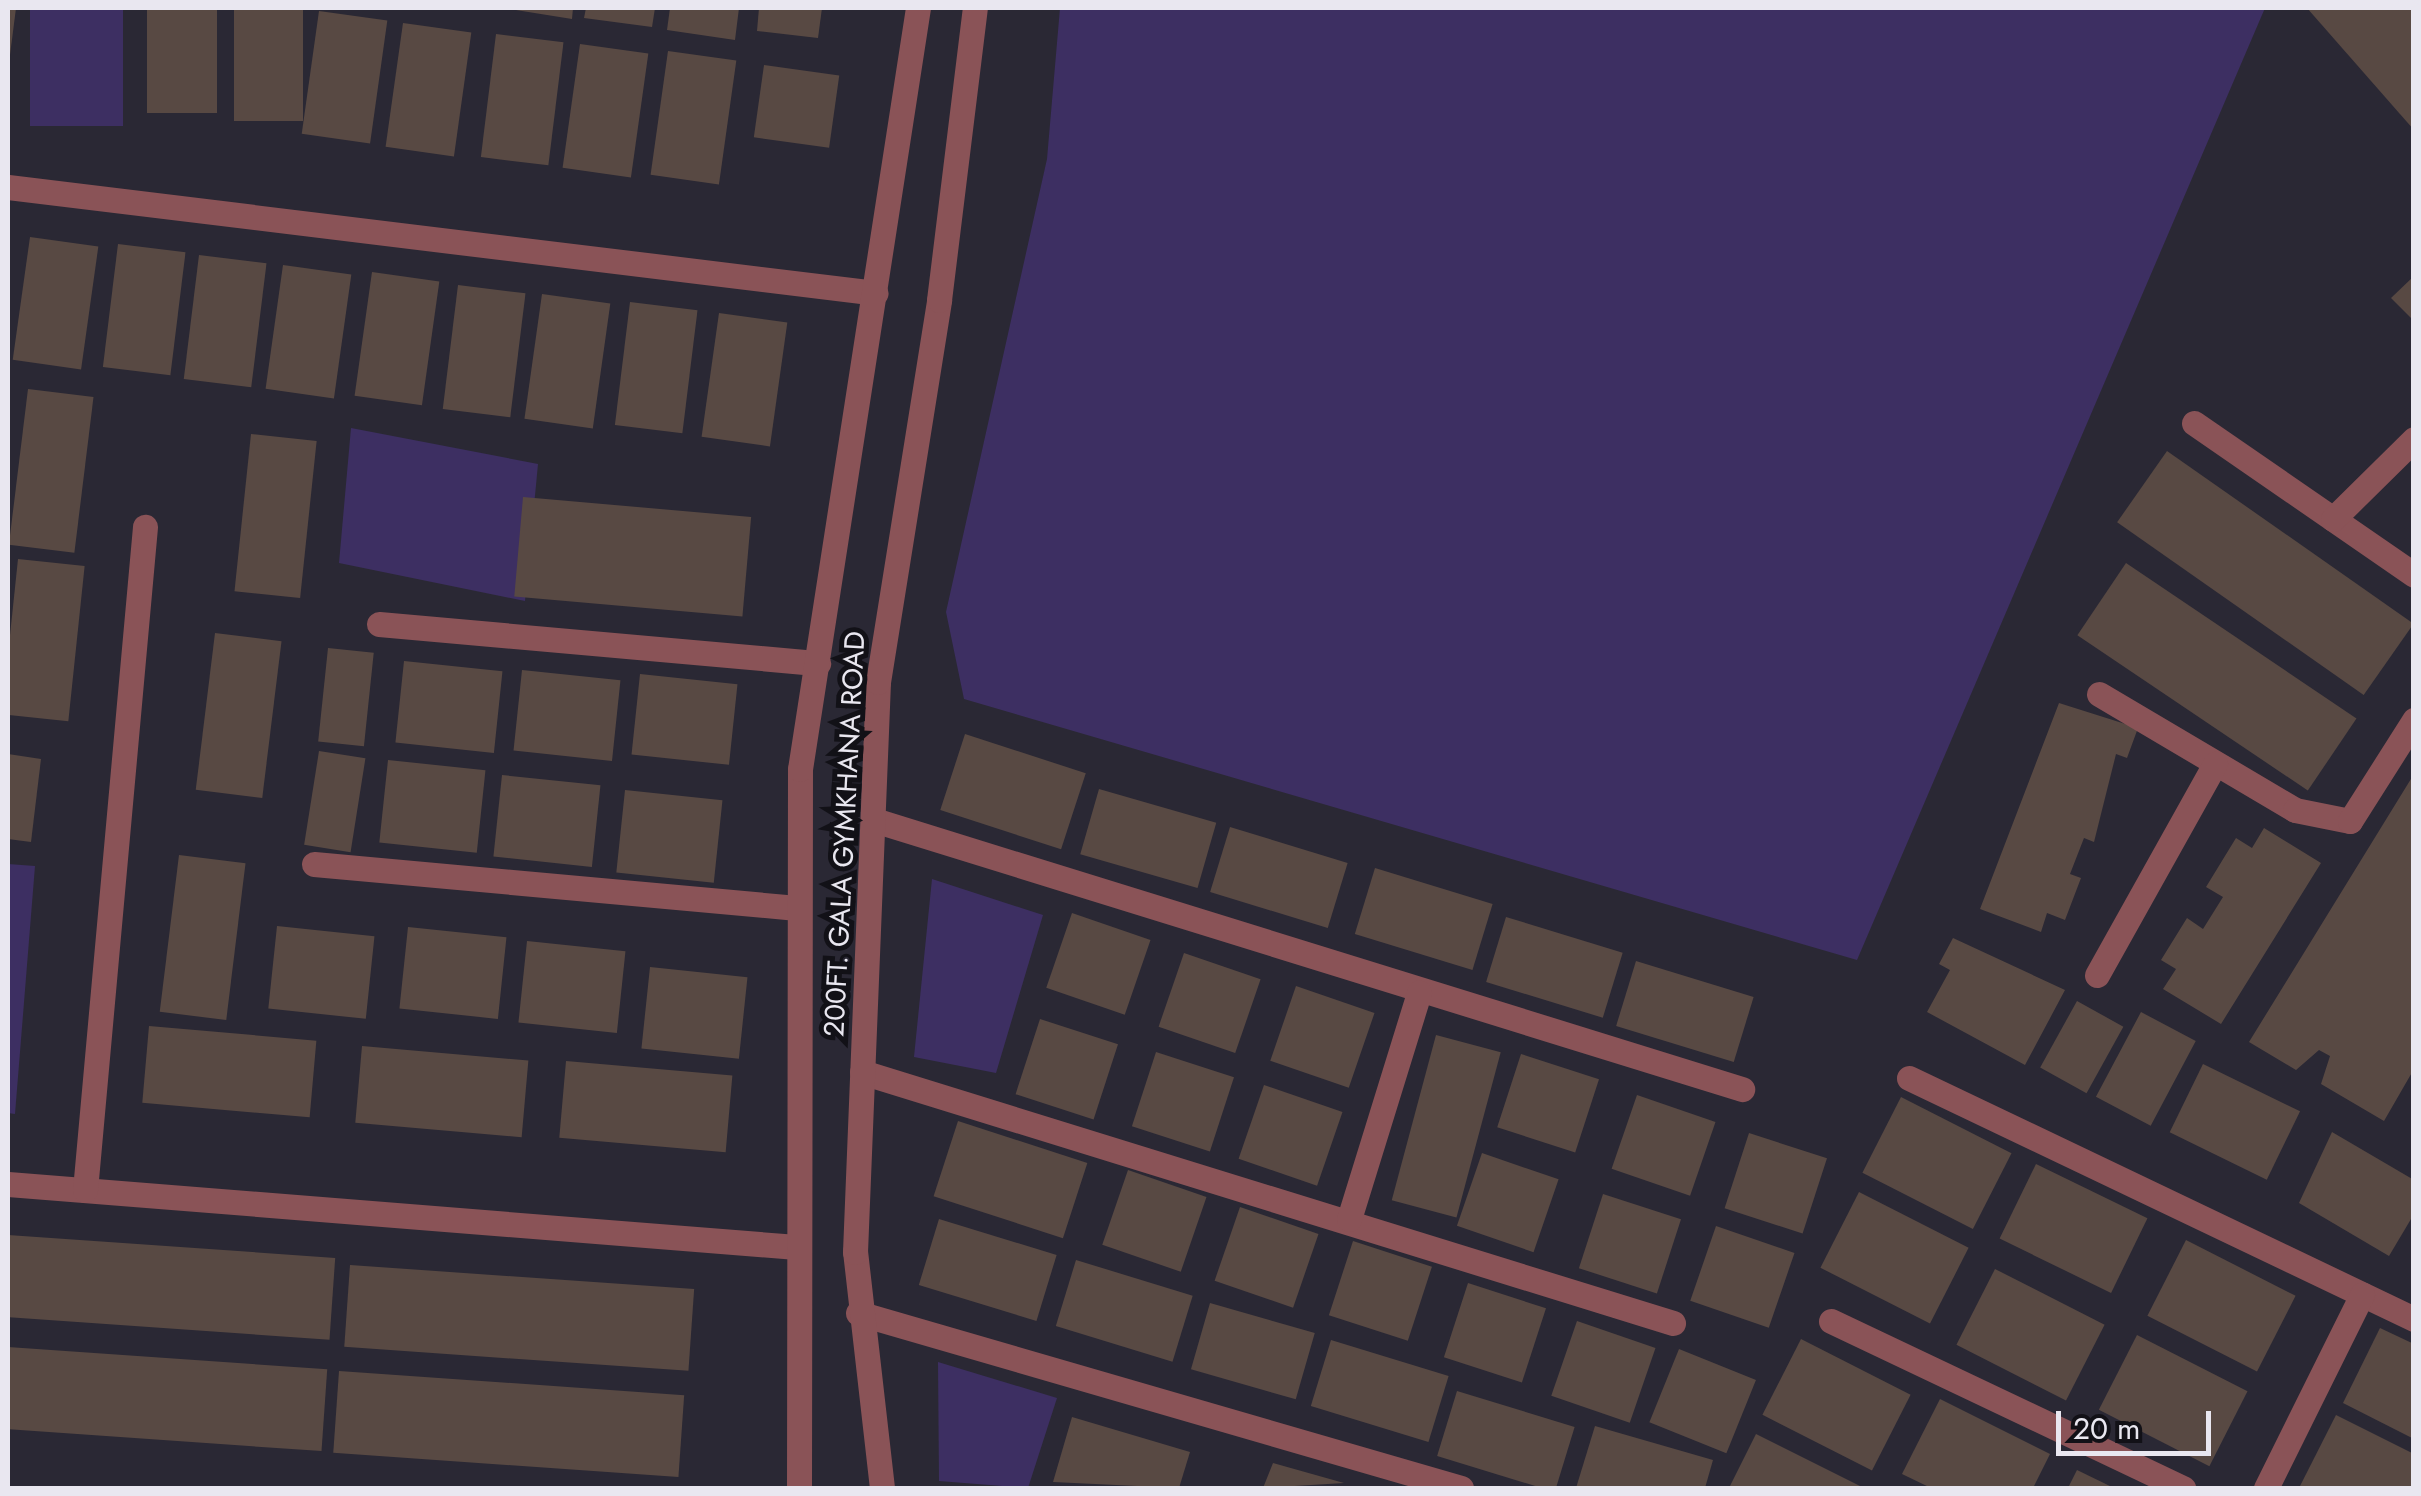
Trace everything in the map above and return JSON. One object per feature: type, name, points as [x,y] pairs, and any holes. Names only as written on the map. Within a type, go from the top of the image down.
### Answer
[{"type":"street","points":[[799,1488],[796,1247],[800,769],[918,8]]},
{"type":"street","name":"200FT. GALA GYMKHANA ROAD","points":[[882,1488],[858,1312],[862,1072],[880,653],[939,300],[975,8]]},
{"type":"street","points":[[8,187],[876,293]]},
{"type":"street","points":[[2194,423],[2414,575]]},
{"type":"street","points":[[2332,519],[2414,440]]},
{"type":"street","points":[[85,1190],[144,526]]},
{"type":"street","points":[[379,624],[818,664]]},
{"type":"street","points":[[2099,694],[2295,810],[2350,821],[2414,720]]},
{"type":"street","points":[[2098,974],[2214,764]]},
{"type":"street","points":[[874,820],[1418,994],[1742,1089]]},
{"type":"street","points":[[314,864],[797,908]]},
{"type":"street","points":[[1349,1219],[1418,994]]},
{"type":"street","points":[[862,1072],[1349,1219],[1673,1323]]},
{"type":"street","points":[[1908,1078],[2414,1319]]},
{"type":"street","points":[[8,1184],[796,1247]]},
{"type":"street","points":[[2266,1488],[2362,1295]]},
{"type":"street","points":[[858,1312],[1461,1488]]},
{"type":"street","points":[[1831,1321],[2183,1488]]},
{"type":"shaded area","points":[[30,8],[123,8],[123,126],[30,126]]},
{"type":"shaded area","points":[[1060,8],[2265,8],[1857,960],[964,699],[946,612],[1047,159]]},
{"type":"shaded area","points":[[351,428],[538,464],[525,601],[339,563]]},
{"type":"shaded area","points":[[8,864],[35,866],[15,1114],[8,1113]]},
{"type":"shaded area","points":[[932,879],[1043,915],[996,1073],[914,1057]]},
{"type":"shaded area","points":[[938,1362],[1057,1398],[1028,1488],[939,1481]]},
{"type":"building","points":[[8,8],[16,8],[10,55],[8,55]]},
{"type":"building","points":[[147,8],[217,8],[217,113],[147,113]]},
{"type":"building","points":[[234,8],[303,8],[303,121],[234,121]]},
{"type":"building","points":[[503,8],[573,8],[572,19]]},
{"type":"building","points":[[586,8],[655,8],[652,27],[584,18]]},
{"type":"building","points":[[670,8],[739,8],[735,40],[667,30]]},
{"type":"building","points":[[759,8],[822,8],[818,38],[757,31]]},
{"type":"building","points":[[2307,8],[2414,8],[2414,130]]},
{"type":"building","points":[[319,11],[387,21],[370,143],[302,134]]},
{"type":"building","points":[[403,23],[471,33],[454,156],[386,147]]},
{"type":"building","points":[[496,34],[563,42],[548,165],[481,157]]},
{"type":"building","points":[[580,44],[648,54],[631,177],[563,168]]},
{"type":"building","points":[[668,51],[736,61],[719,184],[651,175]]},
{"type":"building","points":[[764,65],[839,76],[829,148],[754,137]]},
{"type":"building","points":[[30,237],[98,247],[81,369],[13,360]]},
{"type":"building","points":[[118,244],[185,252],[170,375],[103,367]]},
{"type":"building","points":[[199,255],[266,263],[251,387],[184,379]]},
{"type":"building","points":[[283,265],[351,275],[334,398],[266,389]]},
{"type":"building","points":[[372,272],[439,281],[422,405],[355,396]]},
{"type":"building","points":[[2414,276],[2414,321],[2391,298]]},
{"type":"building","points":[[458,285],[525,293],[510,417],[443,409]]},
{"type":"building","points":[[542,294],[610,304],[593,428],[524,419]]},
{"type":"building","points":[[630,302],[697,310],[682,433],[615,425]]},
{"type":"building","points":[[719,313],[787,323],[770,446],[702,437]]},
{"type":"building","points":[[28,389],[94,397],[74,553],[9,545]]},
{"type":"building","points":[[251,434],[317,441],[300,598],[234,591]]},
{"type":"building","points":[[2167,451],[2414,624],[2364,695],[2117,522]]},
{"type":"building","points":[[523,497],[751,517],[742,617],[514,597]]},
{"type":"building","points":[[18,559],[85,566],[68,721],[8,715],[8,654]]},
{"type":"building","points":[[2126,563],[2356,718],[2308,791],[2077,635]]},
{"type":"building","points":[[215,633],[282,641],[262,798],[196,790]]},
{"type":"building","points":[[328,648],[374,653],[364,746],[318,741]]},
{"type":"building","points":[[404,661],[502,671],[494,753],[395,743]]},
{"type":"building","points":[[522,670],[620,680],[612,761],[514,751]]},
{"type":"building","points":[[640,674],[737,684],[729,765],[632,755]]},
{"type":"building","points":[[2059,703],[2138,728],[2127,758],[2116,754],[2094,842],[2084,838],[2070,874],[2081,878],[2065,920],[2047,913],[2041,932],[1980,909]]},
{"type":"building","points":[[965,734],[1086,773],[1061,849],[940,810]]},
{"type":"building","points":[[319,751],[365,758],[351,852],[304,845]]},
{"type":"building","points":[[8,754],[41,759],[31,842],[8,839]]},
{"type":"building","points":[[388,760],[485,770],[477,853],[379,843]]},
{"type":"building","points":[[2414,774],[2414,1069],[2384,1121],[2321,1084],[2330,1056],[2319,1050],[2296,1070],[2249,1042]]},
{"type":"building","points":[[502,775],[600,785],[592,867],[493,857]]},
{"type":"building","points":[[1099,789],[1216,823],[1198,888],[1080,854]]},
{"type":"building","points":[[625,790],[722,800],[714,883],[616,873]]},
{"type":"building","points":[[1230,827],[1348,863],[1328,928],[1210,892]]},
{"type":"building","points":[[2264,828],[2321,863],[2221,1024],[2163,989],[2176,969],[2161,960],[2187,918],[2203,929],[2223,897],[2206,887],[2236,838],[2252,848]]},
{"type":"building","points":[[179,855],[246,863],[226,1020],[160,1012]]},
{"type":"building","points":[[1375,868],[1493,904],[1472,970],[1355,934]]},
{"type":"building","points":[[1072,913],[1150,940],[1125,1015],[1046,988]]},
{"type":"building","points":[[1506,917],[1623,953],[1603,1018],[1486,982]]},
{"type":"building","points":[[277,926],[374,936],[366,1019],[268,1009]]},
{"type":"building","points":[[408,927],[506,937],[498,1019],[399,1009]]},
{"type":"building","points":[[1953,938],[2065,990],[2025,1065],[1927,1012],[1950,970],[1939,964]]},
{"type":"building","points":[[527,941],[625,951],[617,1033],[518,1023]]},
{"type":"building","points":[[1184,953],[1261,979],[1235,1053],[1159,1027]]},
{"type":"building","points":[[1636,961],[1754,997],[1734,1062],[1616,1026]]},
{"type":"building","points":[[650,967],[747,977],[739,1059],[641,1049]]},
{"type":"building","points":[[1296,986],[1374,1013],[1349,1088],[1270,1061]]},
{"type":"building","points":[[2077,1001],[2123,1027],[2087,1093],[2040,1067]]},
{"type":"building","points":[[2141,1012],[2196,1041],[2151,1126],[2096,1097]]},
{"type":"building","points":[[1040,1019],[1118,1044],[1094,1119],[1016,1094]]},
{"type":"building","points":[[149,1026],[316,1041],[310,1117],[142,1103]]},
{"type":"building","points":[[1436,1035],[1501,1052],[1456,1218],[1392,1200]]},
{"type":"building","points":[[362,1046],[528,1061],[522,1137],[355,1123]]},
{"type":"building","points":[[1156,1052],[1234,1077],[1210,1152],[1132,1126]]},
{"type":"building","points":[[1521,1054],[1599,1079],[1575,1153],[1497,1127]]},
{"type":"building","points":[[566,1061],[732,1076],[726,1152],[559,1138]]},
{"type":"building","points":[[2203,1064],[2300,1111],[2267,1180],[2170,1132]]},
{"type":"building","points":[[1264,1085],[1342,1112],[1317,1186],[1239,1159]]},
{"type":"building","points":[[1637,1095],[1715,1122],[1690,1196],[1612,1169]]},
{"type":"building","points":[[1901,1097],[2011,1153],[1973,1229],[1862,1173]]},
{"type":"building","points":[[958,1121],[1087,1163],[1063,1238],[934,1196]]},
{"type":"building","points":[[2332,1132],[2414,1180],[2414,1214],[2389,1256],[2299,1203]]},
{"type":"building","points":[[1749,1133],[1827,1158],[1803,1233],[1725,1208]]},
{"type":"building","points":[[1482,1153],[1559,1179],[1534,1252],[1457,1226]]},
{"type":"building","points":[[2036,1164],[2147,1218],[2111,1293],[2000,1239]]},
{"type":"building","points":[[1128,1170],[1206,1197],[1181,1272],[1102,1245]]},
{"type":"building","points":[[1859,1192],[1969,1248],[1930,1324],[1820,1268]]},
{"type":"building","points":[[1603,1194],[1681,1219],[1657,1294],[1579,1268]]},
{"type":"building","points":[[1240,1207],[1318,1234],[1293,1308],[1215,1281]]},
{"type":"building","points":[[939,1219],[1057,1255],[1036,1321],[919,1285]]},
{"type":"building","points":[[1716,1226],[1794,1253],[1769,1328],[1690,1301]]},
{"type":"building","points":[[8,1235],[335,1258],[329,1340],[8,1317]]},
{"type":"building","points":[[2186,1240],[2296,1296],[2257,1372],[2147,1316]]},
{"type":"building","points":[[1353,1241],[1432,1267],[1408,1341],[1329,1315]]},
{"type":"building","points":[[1076,1260],[1193,1296],[1172,1362],[1056,1326]]},
{"type":"building","points":[[350,1265],[694,1289],[688,1371],[344,1347]]},
{"type":"building","points":[[1995,1269],[2105,1325],[2066,1401],[1956,1345]]},
{"type":"building","points":[[1468,1283],[1546,1308],[1522,1383],[1444,1357]]},
{"type":"building","points":[[1210,1303],[1315,1333],[1296,1399],[1191,1369]]},
{"type":"building","points":[[1577,1321],[1655,1348],[1630,1423],[1551,1396]]},
{"type":"building","points":[[2380,1328],[2414,1344],[2414,1439],[2343,1403]]},
{"type":"building","points":[[2137,1335],[2247,1391],[2209,1466],[2099,1410]]},
{"type":"building","points":[[1801,1339],[1911,1395],[1872,1471],[1762,1415]]},
{"type":"building","points":[[1331,1340],[1449,1376],[1428,1442],[1311,1406]]},
{"type":"building","points":[[8,1347],[327,1369],[322,1451],[8,1429]]},
{"type":"building","points":[[1679,1349],[1756,1380],[1726,1453],[1649,1422]]},
{"type":"building","points":[[339,1371],[684,1395],[678,1477],[333,1453]]},
{"type":"building","points":[[1457,1391],[1575,1427],[1556,1488],[1542,1488],[1437,1456]]},
{"type":"building","points":[[1940,1399],[2050,1454],[2033,1488],[1931,1488],[1902,1474]]},
{"type":"building","points":[[2336,1415],[2414,1454],[2414,1488],[2299,1488]]},
{"type":"building","points":[[1072,1417],[1190,1452],[1179,1488],[1053,1482]]},
{"type":"building","points":[[1595,1426],[1713,1460],[1705,1488],[1576,1488]]},
{"type":"building","points":[[1756,1434],[1864,1488],[1729,1488]]},
{"type":"building","points":[[1273,1463],[1344,1483],[1263,1488]]},
{"type":"building","points":[[2077,1470],[2114,1488],[2068,1488]]}]
